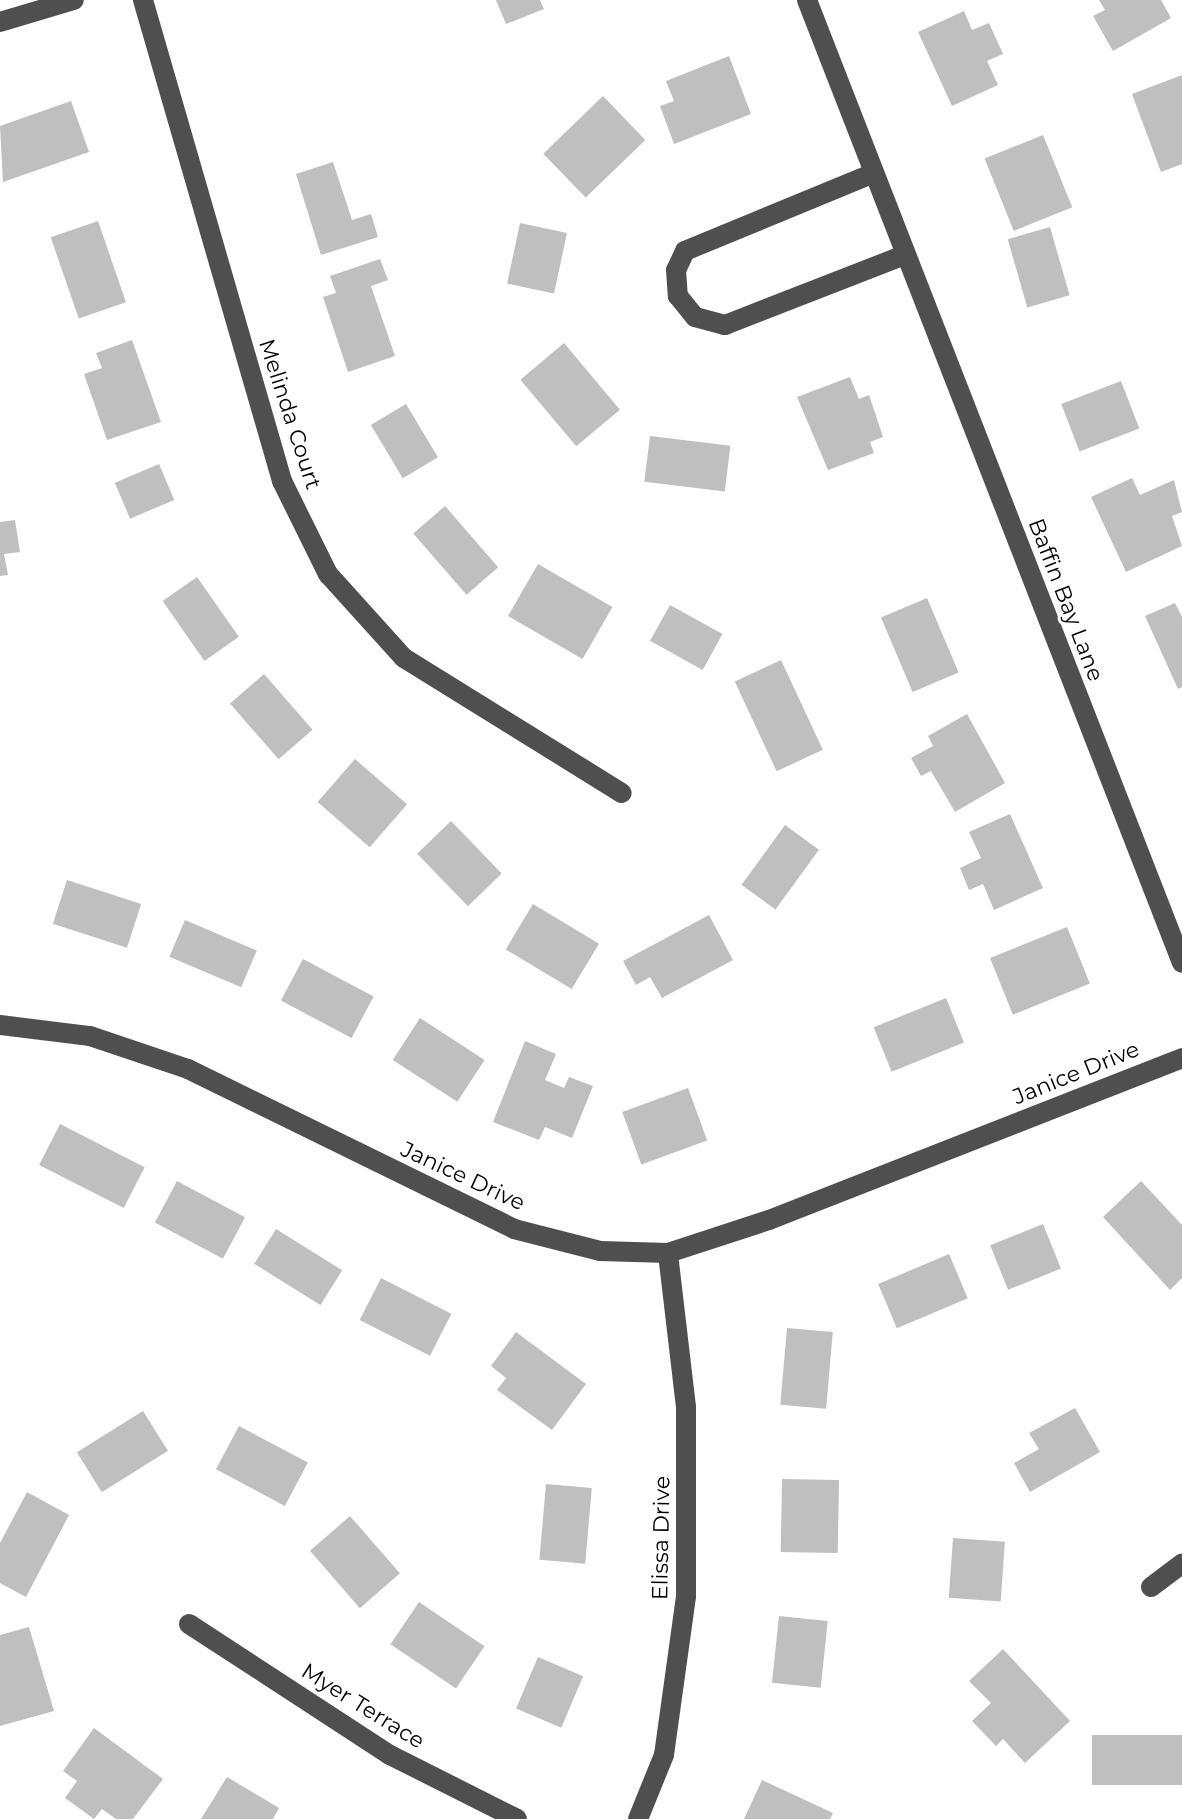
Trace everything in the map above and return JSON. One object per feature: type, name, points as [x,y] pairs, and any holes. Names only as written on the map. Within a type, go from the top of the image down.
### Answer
[{"type":"street","points":[[0,22],[74,0]]},
{"type":"street","name":"Melinda Court","points":[[143,0],[282,481],[328,574],[404,658],[622,793]]},
{"type":"street","name":"Baffin Bay Lane","points":[[807,0],[1182,963]]},
{"type":"street","points":[[874,173],[685,251],[676,270],[678,296],[695,317],[725,325],[905,255]]},
{"type":"street","name":"Janice Drive","points":[[0,1025],[90,1036],[188,1069],[514,1229],[600,1251],[668,1253],[769,1220],[1182,1058]]},
{"type":"street","name":"Elissa Drive","points":[[638,1819],[664,1755],[686,1596],[686,1407],[668,1253]]},
{"type":"street","points":[[1151,1587],[1182,1564]]},
{"type":"street","name":"Myer Terrace","points":[[189,1624],[390,1755],[517,1819]]},
{"type":"building","points":[[496,0],[540,0],[544,9],[506,24]]},
{"type":"building","points":[[1099,0],[1161,0],[1171,18],[1113,51],[1093,16],[1105,10]]},
{"type":"building","points":[[964,11],[972,30],[989,23],[1003,54],[987,61],[998,85],[952,106],[918,32]]},
{"type":"building","points":[[729,56],[751,114],[674,144],[660,106],[674,101],[666,81]]},
{"type":"building","points":[[1182,75],[1182,164],[1161,172],[1132,94]]},
{"type":"building","points":[[603,96],[645,140],[586,198],[543,154]]},
{"type":"building","points":[[71,101],[89,152],[3,182],[0,126]]},
{"type":"building","points":[[1043,135],[1072,207],[1014,231],[985,159]]},
{"type":"building","points":[[333,162],[352,220],[371,214],[378,237],[321,255],[296,174]]},
{"type":"building","points":[[98,221],[126,302],[79,319],[51,237]]},
{"type":"building","points":[[520,223],[567,233],[554,294],[507,284]]},
{"type":"building","points":[[1050,227],[1070,295],[1027,307],[1008,239]]},
{"type":"building","points":[[380,259],[388,280],[371,286],[395,356],[348,372],[323,297],[336,293],[330,276]]},
{"type":"building","points":[[132,340],[161,422],[107,440],[84,374],[102,368],[96,353]]},
{"type":"building","points":[[564,343],[620,410],[576,446],[520,380]]},
{"type":"building","points":[[850,377],[859,399],[869,395],[883,437],[870,442],[874,453],[828,470],[797,397]]},
{"type":"building","points":[[1121,381],[1139,429],[1080,452],[1061,404]]},
{"type":"building","points":[[406,404],[438,457],[403,478],[371,425]]},
{"type":"building","points":[[650,436],[730,446],[725,492],[644,482]]},
{"type":"building","points":[[159,464],[174,500],[130,519],[115,483]]},
{"type":"building","points":[[1132,478],[1140,495],[1174,480],[1182,512],[1172,516],[1182,546],[1126,572],[1091,497]]},
{"type":"building","points":[[445,506],[498,567],[466,595],[413,534]]},
{"type":"building","points":[[15,520],[20,552],[4,554],[8,575],[0,576],[0,522]]},
{"type":"building","points":[[538,564],[612,607],[582,659],[508,616]]},
{"type":"building","points":[[197,577],[239,637],[204,661],[163,601]]},
{"type":"building","points":[[927,598],[959,673],[913,692],[881,618]]},
{"type":"building","points":[[1175,603],[1182,617],[1182,687],[1178,689],[1145,616]]},
{"type":"building","points":[[670,605],[722,634],[703,670],[650,641]]},
{"type":"building","points":[[781,660],[823,750],[777,771],[735,682]]},
{"type":"building","points":[[264,674],[313,730],[279,759],[230,704]]},
{"type":"building","points":[[967,714],[1005,783],[955,812],[931,771],[921,776],[911,758],[933,746],[928,736]]},
{"type":"building","points":[[355,759],[407,804],[370,847],[318,802]]},
{"type":"building","points":[[1010,814],[1043,888],[994,910],[983,884],[969,890],[960,868],[981,858],[969,832]]},
{"type":"building","points":[[451,821],[502,874],[468,906],[417,854]]},
{"type":"building","points":[[785,825],[819,850],[775,910],[742,885]]},
{"type":"building","points":[[67,880],[141,904],[127,948],[53,924]]},
{"type":"building","points":[[533,904],[599,944],[572,989],[506,949]]},
{"type":"building","points":[[709,915],[733,960],[662,998],[650,977],[636,985],[623,961]]},
{"type":"building","points":[[185,920],[257,950],[241,987],[169,957]]},
{"type":"building","points":[[1067,927],[1090,984],[1013,1015],[990,958]]},
{"type":"building","points":[[303,959],[374,997],[352,1038],[281,1000]]},
{"type":"building","points":[[946,998],[964,1043],[892,1072],[874,1027]]},
{"type":"building","points":[[420,1018],[485,1060],[457,1102],[393,1060]]},
{"type":"building","points":[[525,1041],[556,1054],[545,1080],[564,1088],[569,1077],[593,1086],[572,1138],[545,1127],[539,1140],[493,1122]]},
{"type":"building","points":[[688,1088],[707,1141],[641,1165],[622,1112]]},
{"type":"building","points":[[60,1124],[145,1167],[124,1208],[39,1165]]},
{"type":"building","points":[[177,1181],[245,1217],[223,1259],[155,1222]]},
{"type":"building","points":[[1141,1181],[1182,1225],[1182,1278],[1170,1290],[1103,1217]]},
{"type":"building","points":[[1043,1224],[1061,1269],[1008,1290],[990,1245]]},
{"type":"building","points":[[276,1229],[342,1270],[320,1305],[254,1264]]},
{"type":"building","points":[[949,1254],[968,1298],[897,1328],[878,1284]]},
{"type":"building","points":[[381,1278],[451,1314],[430,1356],[360,1320]]},
{"type":"building","points":[[787,1328],[833,1332],[826,1409],[780,1405]]},
{"type":"building","points":[[516,1332],[586,1384],[552,1430],[497,1390],[506,1378],[491,1366]]},
{"type":"building","points":[[1075,1408],[1100,1452],[1030,1492],[1014,1463],[1039,1449],[1029,1433]]},
{"type":"building","points":[[143,1411],[168,1451],[102,1492],[77,1452]]},
{"type":"building","points":[[239,1426],[308,1463],[285,1506],[216,1469]]},
{"type":"building","points":[[782,1479],[839,1480],[838,1553],[781,1552]]},
{"type":"building","points":[[546,1484],[592,1488],[585,1564],[539,1560]]},
{"type":"building","points":[[27,1492],[69,1515],[26,1597],[0,1583],[0,1543]]},
{"type":"building","points":[[350,1516],[400,1573],[360,1608],[310,1551]]},
{"type":"building","points":[[953,1538],[1005,1542],[1001,1601],[949,1598]]},
{"type":"building","points":[[419,1602],[484,1646],[456,1688],[390,1644]]},
{"type":"building","points":[[779,1616],[828,1621],[821,1688],[772,1683]]},
{"type":"building","points":[[29,1627],[54,1711],[0,1726],[0,1635]]},
{"type":"building","points":[[1003,1649],[1070,1721],[1025,1763],[1003,1739],[996,1746],[972,1721],[991,1703],[969,1681]]},
{"type":"building","points":[[538,1657],[583,1676],[561,1728],[516,1709]]},
{"type":"building","points":[[94,1728],[163,1779],[133,1819],[116,1819],[102,1809],[94,1819],[65,1798],[77,1781],[63,1771]]},
{"type":"building","points":[[1092,1735],[1182,1735],[1182,1785],[1092,1785]]},
{"type":"building","points":[[227,1777],[279,1808],[273,1819],[201,1819]]},
{"type":"building","points":[[762,1780],[833,1813],[830,1819],[744,1819]]}]
